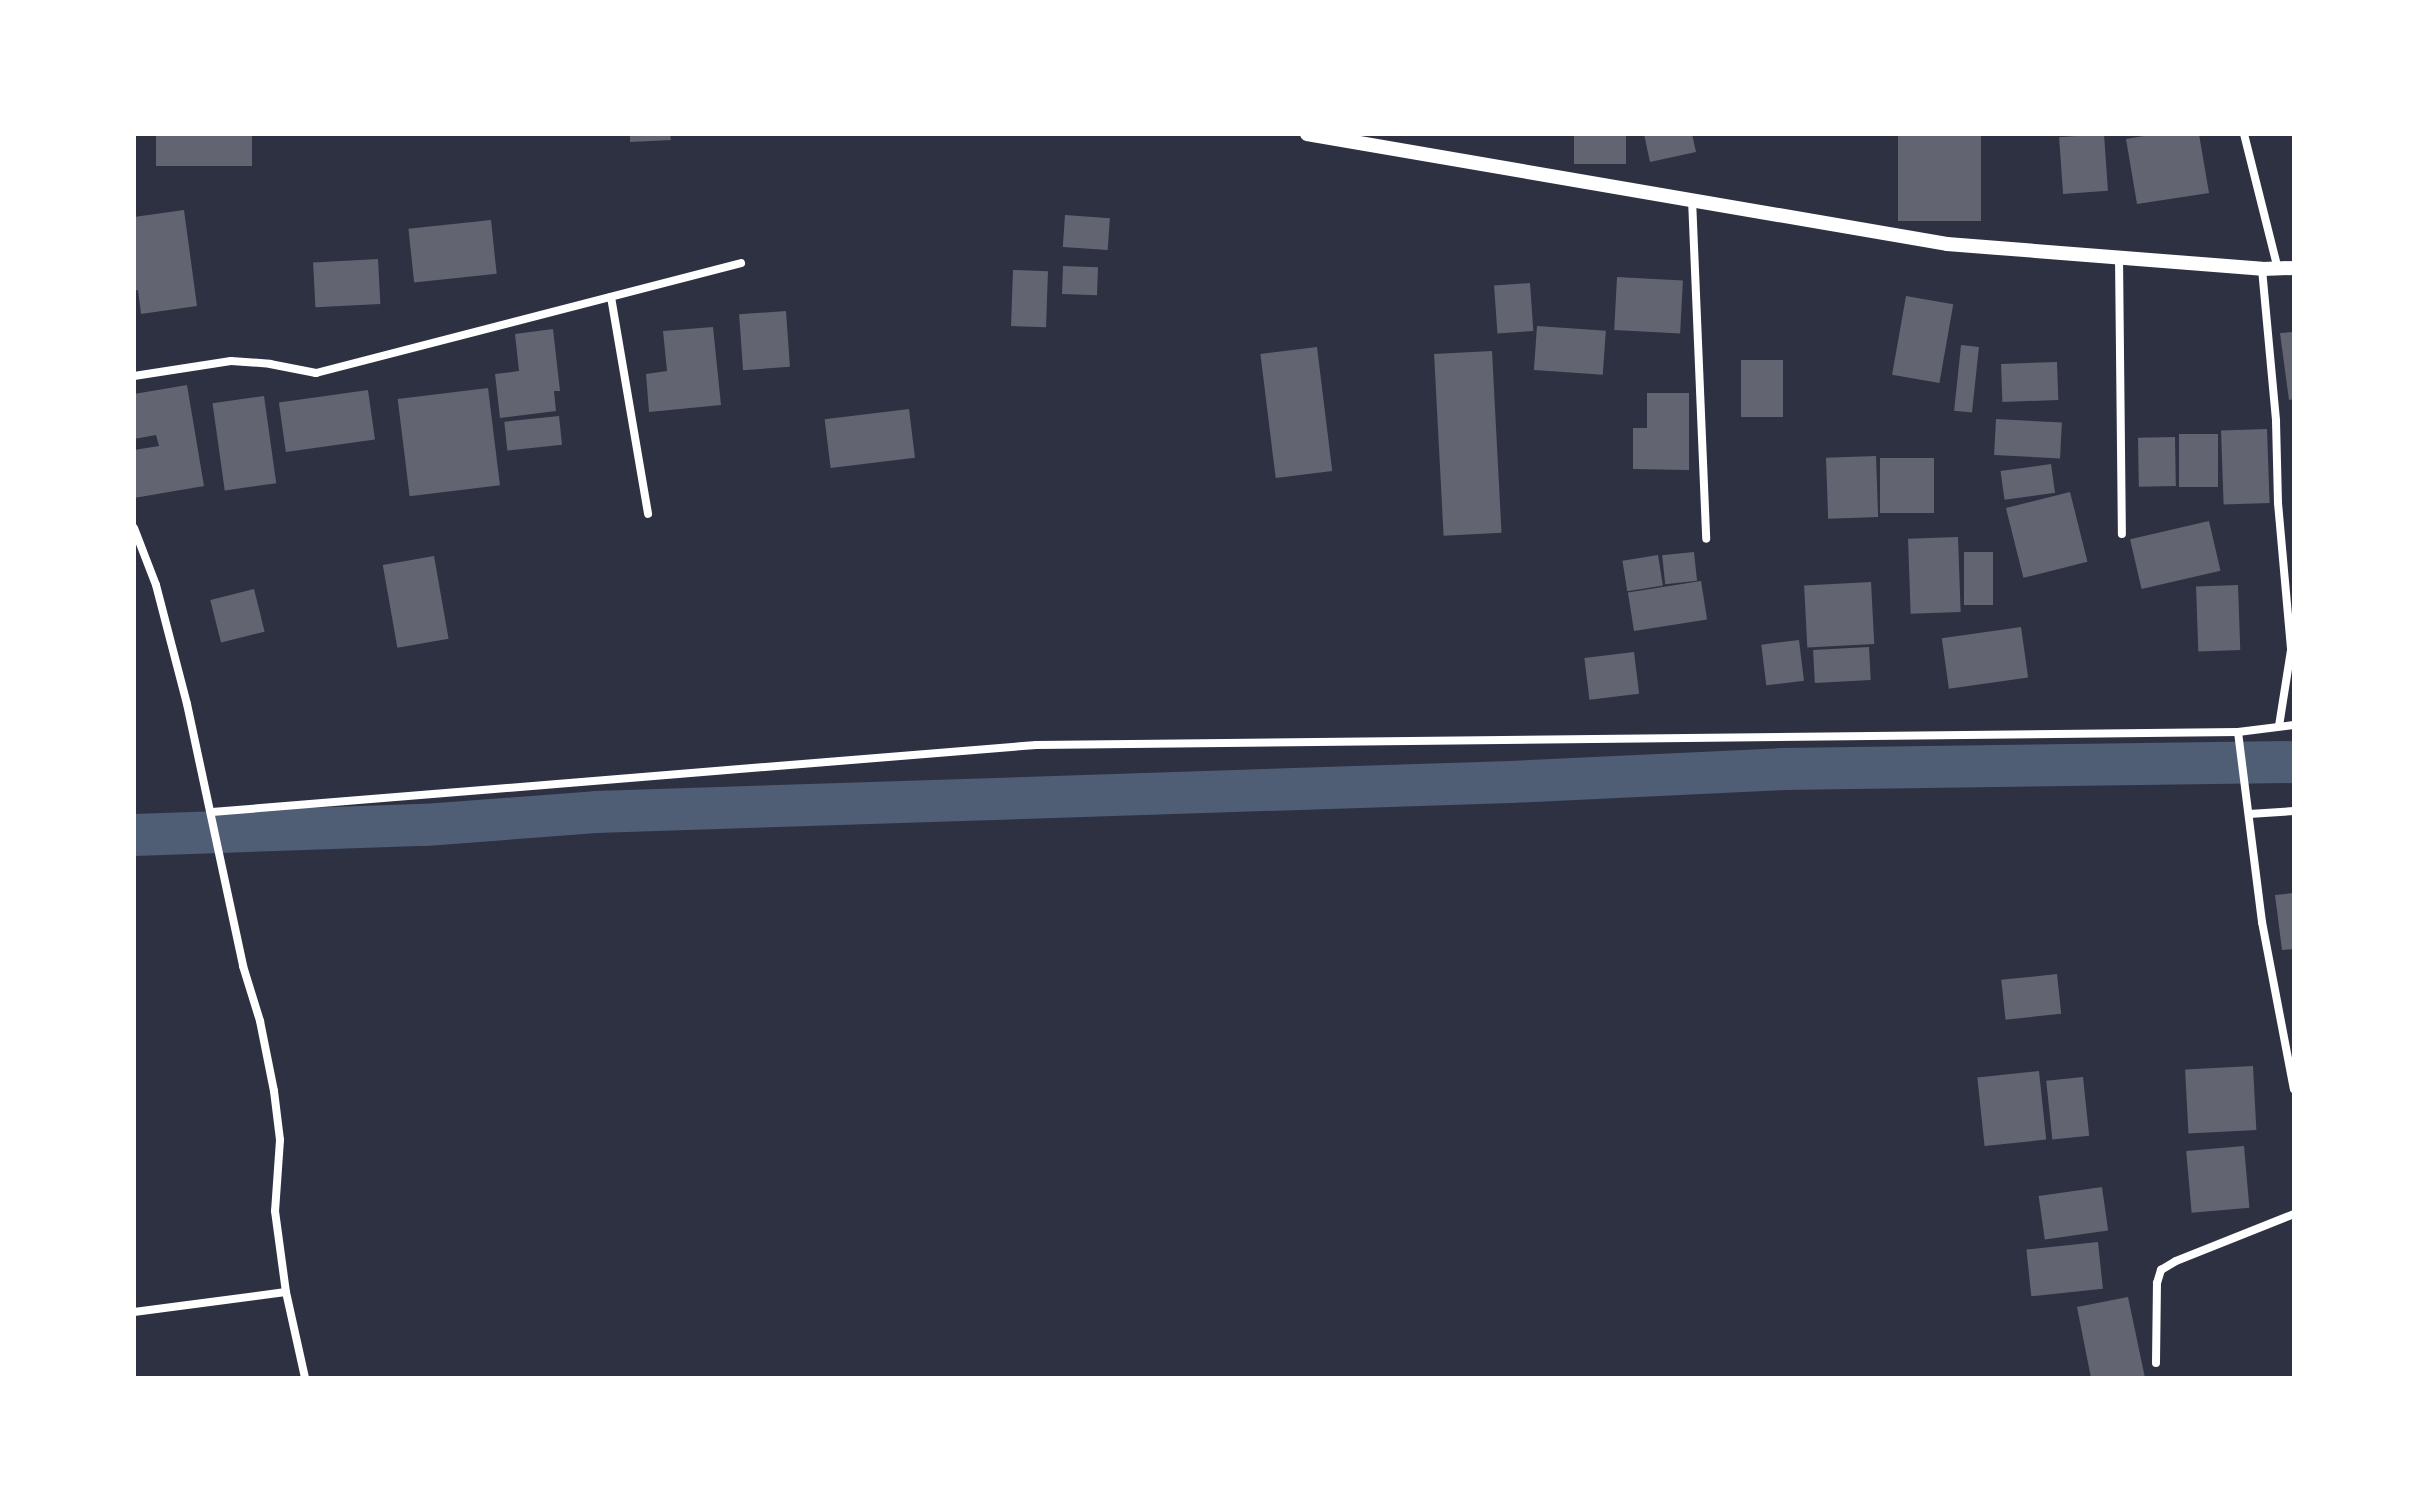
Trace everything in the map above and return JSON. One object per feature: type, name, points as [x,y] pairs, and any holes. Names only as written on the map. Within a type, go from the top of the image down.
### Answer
[{"type":"street","points":[[1307,134],[1947,244],[2262,269],[2294,268]]},
{"type":"street","points":[[2244,134],[2278,269]]},
{"type":"street","points":[[1692,199],[1706,539]]},
{"type":"street","points":[[2119,257],[2122,534]]},
{"type":"street","points":[[134,376],[231,361],[270,364],[316,373],[741,263]]},
{"type":"street","points":[[2262,269],[2276,421],[2278,503],[2292,650],[2279,726]]},
{"type":"street","points":[[611,297],[648,514]]},
{"type":"street","points":[[134,528],[156,585],[212,812],[274,1091],[280,1140],[275,1211],[286,1292],[305,1378]]},
{"type":"street","points":[[212,812],[1036,745],[2238,732],[2294,725]]},
{"type":"street","points":[[2238,732],[2262,922],[2294,1089]]},
{"type":"street","points":[[2249,814],[2294,811]]},
{"type":"street","points":[[2156,1363],[2157,1283],[2161,1270],[2176,1261],[2294,1214]]},
{"type":"street","points":[[134,1312],[286,1292]]},
{"type":"building","points":[[156,134],[252,134],[252,166],[156,166]]},
{"type":"building","points":[[630,134],[670,134],[671,140],[630,142]]},
{"type":"building","points":[[1574,134],[1626,134],[1626,164],[1574,164]]},
{"type":"building","points":[[1644,134],[1692,134],[1696,152],[1650,162]]},
{"type":"building","points":[[1898,134],[1981,134],[1981,221],[1898,221]]},
{"type":"building","points":[[2104,134],[2108,191],[2063,194],[2059,137]]},
{"type":"building","points":[[2156,134],[2199,134],[2209,193],[2137,204],[2126,139]]},
{"type":"building","points":[[184,210],[197,306],[141,314],[138,290],[134,291],[134,217]]},
{"type":"building","points":[[1065,215],[1110,218],[1108,250],[1063,247]]},
{"type":"building","points":[[491,220],[497,274],[414,282],[408,229]]},
{"type":"building","points":[[378,259],[380,304],[315,307],[313,262]]},
{"type":"building","points":[[1063,266],[1098,267],[1097,295],[1062,294]]},
{"type":"building","points":[[1013,270],[1048,271],[1046,327],[1011,326]]},
{"type":"building","points":[[1617,277],[1683,280],[1680,333],[1614,330]]},
{"type":"building","points":[[1530,283],[1533,331],[1497,333],[1494,286]]},
{"type":"building","points":[[1906,296],[1953,304],[1939,383],[1892,375]]},
{"type":"building","points":[[786,311],[790,367],[743,370],[739,314]]},
{"type":"building","points":[[1537,326],[1606,331],[1603,375],[1534,370]]},
{"type":"building","points":[[713,327],[721,405],[649,412],[646,374],[667,371],[663,331]]},
{"type":"building","points":[[553,329],[560,391],[554,391],[556,411],[500,418],[495,374],[519,371],[515,334]]},
{"type":"building","points":[[2294,332],[2294,399],[2289,400],[2280,333]]},
{"type":"building","points":[[1961,345],[1979,347],[1972,413],[1954,411]]},
{"type":"building","points":[[1317,347],[1332,471],[1276,478],[1260,354]]},
{"type":"building","points":[[1492,351],[1502,533],[1444,536],[1434,354]]},
{"type":"building","points":[[1741,360],[1783,360],[1783,417],[1741,417]]},
{"type":"building","points":[[2057,362],[2058,400],[2002,402],[2001,364]]},
{"type":"building","points":[[187,385],[204,486],[134,498],[134,450],[159,446],[156,435],[134,439],[134,394]]},
{"type":"building","points":[[488,388],[500,485],[410,496],[398,399]]},
{"type":"building","points":[[368,390],[375,440],[286,452],[279,403]]},
{"type":"building","points":[[1647,393],[1689,393],[1689,470],[1633,469],[1633,428],[1647,428]]},
{"type":"building","points":[[264,396],[276,483],[225,490],[213,403]]},
{"type":"building","points":[[909,409],[915,458],[831,468],[825,419]]},
{"type":"building","points":[[559,416],[562,445],[507,451],[504,422]]},
{"type":"building","points":[[1996,419],[2062,422],[2060,458],[1994,455]]},
{"type":"building","points":[[2267,429],[2270,503],[2224,505],[2221,431]]},
{"type":"building","points":[[2179,434],[2218,434],[2218,487],[2179,487]]},
{"type":"building","points":[[2175,437],[2176,486],[2139,487],[2138,438]]},
{"type":"building","points":[[1876,456],[1878,517],[1828,519],[1826,458]]},
{"type":"building","points":[[1880,458],[1934,458],[1934,513],[1880,513]]},
{"type":"building","points":[[2051,464],[2055,493],[2005,500],[2000,471]]},
{"type":"building","points":[[2070,492],[2087,562],[2023,578],[2006,508]]},
{"type":"building","points":[[2209,521],[2220,571],[2142,589],[2130,539]]},
{"type":"building","points":[[1958,537],[1961,612],[1911,614],[1908,539]]},
{"type":"building","points":[[1694,552],[1697,581],[1665,584],[1662,555]]},
{"type":"building","points":[[1964,552],[1993,552],[1993,605],[1964,605]]},
{"type":"building","points":[[1658,555],[1663,586],[1627,591],[1622,561]]},
{"type":"building","points":[[434,556],[449,639],[397,648],[383,565]]},
{"type":"building","points":[[1701,581],[1707,620],[1634,631],[1628,593]]},
{"type":"building","points":[[1871,582],[1874,644],[1807,647],[1804,586]]},
{"type":"building","points":[[2238,585],[2240,650],[2198,651],[2196,586]]},
{"type":"building","points":[[254,589],[265,632],[221,643],[210,600]]},
{"type":"building","points":[[2021,627],[2028,678],[1949,689],[1942,638]]},
{"type":"building","points":[[1799,640],[1804,681],[1766,685],[1761,645]]},
{"type":"building","points":[[1869,647],[1871,680],[1815,683],[1813,650]]},
{"type":"building","points":[[1634,652],[1639,694],[1589,700],[1584,658]]},
{"type":"building","points":[[2294,893],[2294,949],[2282,950],[2275,895]]},
{"type":"building","points":[[2057,974],[2061,1014],[2005,1020],[2001,980]]},
{"type":"building","points":[[2253,1066],[2256,1130],[2188,1133],[2185,1070]]},
{"type":"building","points":[[2039,1071],[2046,1140],[1985,1146],[1977,1077]]},
{"type":"building","points":[[2083,1077],[2089,1136],[2052,1140],[2046,1081]]},
{"type":"building","points":[[2244,1146],[2249,1208],[2192,1213],[2186,1151]]},
{"type":"building","points":[[2102,1187],[2108,1231],[2045,1239],[2039,1196]]},
{"type":"building","points":[[2098,1242],[2103,1289],[2031,1296],[2026,1250]]},
{"type":"building","points":[[2128,1297],[2145,1378],[2091,1378],[2077,1307]]},
{"type":"waterway","points":[[134,835],[425,825],[596,812],[1511,782],[1782,769],[2294,762]]}]
